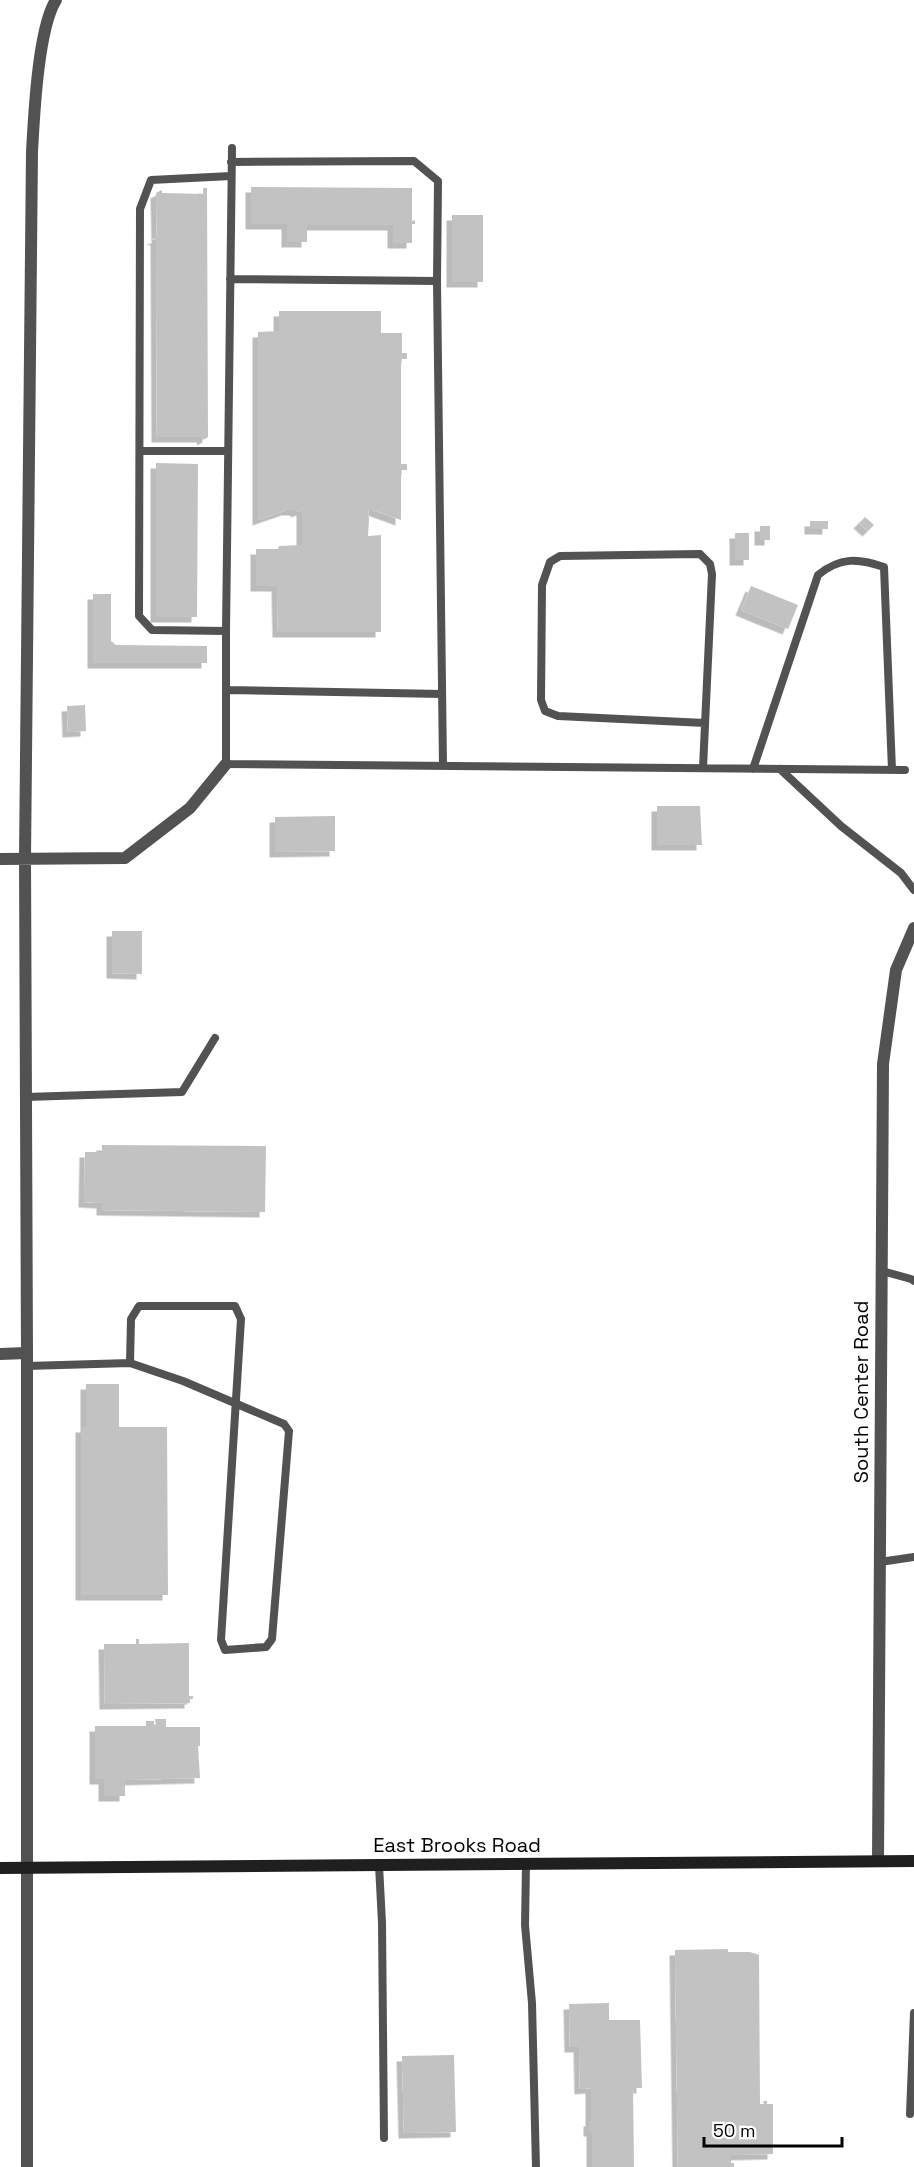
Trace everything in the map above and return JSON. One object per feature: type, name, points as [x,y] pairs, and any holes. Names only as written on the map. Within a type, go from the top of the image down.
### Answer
[{"type":"main road","name":"East Brooks Road","points":[[0,1868],[914,1861]]},
{"type":"street","points":[[27,2167],[25,859],[32,152],[43,46],[52,7],[56,0]]},
{"type":"street","points":[[0,859],[126,858],[190,808],[226,764]]},
{"type":"street","name":"South Center Road","points":[[878,1861],[883,1064],[896,970],[914,928]]},
{"type":"street","points":[[0,1354],[27,1360]]},
{"type":"lane","points":[[232,148],[226,764],[905,770]]},
{"type":"lane","points":[[231,162],[414,161],[438,181],[437,281],[443,766]]},
{"type":"lane","points":[[226,631],[152,630],[139,616],[140,209],[151,180],[231,176]]},
{"type":"lane","points":[[230,279],[437,281]]},
{"type":"lane","points":[[140,451],[228,451]]},
{"type":"lane","points":[[703,768],[712,574],[710,564],[700,554],[560,556],[550,562],[542,585],[541,700],[545,711],[558,716],[705,723]]},
{"type":"lane","points":[[753,769],[818,575],[831,564],[847,560],[868,561],[884,567],[892,770]]},
{"type":"lane","points":[[226,690],[442,694]]},
{"type":"lane","points":[[780,769],[841,826],[902,873],[914,890]]},
{"type":"lane","points":[[26,1097],[182,1092],[215,1038]]},
{"type":"lane","points":[[882,1271],[911,1278],[914,1281]]},
{"type":"lane","points":[[27,1360],[130,1363],[183,1381],[236,1405],[284,1424],[289,1431],[272,1639],[266,1647],[225,1650],[221,1641],[236,1405],[241,1319],[235,1306],[139,1306],[131,1319],[130,1363]]},
{"type":"lane","points":[[880,1562],[914,1557]]},
{"type":"lane","points":[[526,1864],[525,1925],[532,2003],[536,2167]]},
{"type":"lane","points":[[379,1865],[382,1923],[384,2138]]},
{"type":"lane","points":[[910,2114],[914,2013]]},
{"type":"building","points":[[251,187],[412,188],[412,221],[415,220],[415,224],[412,224],[412,243],[393,243],[393,225],[307,225],[307,242],[287,242],[287,224],[251,224]]},
{"type":"building","points":[[203,188],[207,188],[208,437],[203,440],[202,437],[157,437],[156,240],[152,239],[157,238],[156,193],[162,190],[162,193],[203,194]]},
{"type":"building","points":[[452,215],[483,215],[483,282],[452,282]]},
{"type":"building","points":[[279,311],[381,311],[381,333],[402,333],[402,353],[407,353],[407,359],[401,359],[401,464],[407,464],[407,470],[401,470],[401,520],[368,510],[368,536],[381,535],[381,632],[278,632],[277,586],[256,586],[256,549],[278,549],[279,546],[302,545],[302,510],[296,512],[296,510],[287,510],[258,520],[258,332],[279,331]]},
{"type":"building","points":[[156,463],[198,464],[197,617],[156,617]]},
{"type":"building","points":[[865,517],[874,525],[868,531],[859,523]]},
{"type":"building","points":[[810,521],[828,521],[828,529],[810,529]]},
{"type":"building","points":[[760,526],[770,526],[770,540],[760,540]]},
{"type":"building","points":[[735,533],[749,533],[749,560],[735,560]]},
{"type":"building","points":[[751,586],[798,605],[788,629],[741,610]]},
{"type":"building","points":[[93,594],[111,594],[111,641],[116,645],[207,646],[207,663],[93,663]]},
{"type":"building","points":[[85,705],[86,731],[68,732],[67,706]]},
{"type":"building","points":[[657,806],[700,806],[702,845],[657,845]]},
{"type":"building","points":[[335,816],[335,851],[275,852],[275,817]]},
{"type":"building","points":[[112,931],[142,931],[142,974],[112,973]]},
{"type":"building","points":[[102,1145],[266,1146],[265,1212],[102,1210],[102,1203],[84,1202],[85,1152],[102,1152]]},
{"type":"building","points":[[86,1384],[119,1384],[119,1427],[167,1427],[168,1595],[81,1595],[81,1427],[86,1427]]},
{"type":"building","points":[[136,1639],[139,1639],[139,1644],[189,1643],[189,1696],[193,1696],[190,1703],[105,1704],[104,1644],[136,1644]]},
{"type":"building","points":[[155,1719],[166,1719],[166,1727],[200,1727],[200,1746],[198,1746],[200,1778],[125,1780],[125,1796],[104,1796],[104,1779],[95,1779],[95,1726],[146,1726],[146,1721],[154,1721],[154,1726],[156,1726]]},
{"type":"building","points":[[728,1949],[728,1952],[750,1952],[759,1955],[760,2104],[767,2101],[767,2104],[773,2104],[773,2154],[731,2155],[731,2163],[734,2163],[734,2167],[678,2167],[675,1950]]},
{"type":"building","points":[[609,2003],[609,2020],[640,2020],[642,2088],[633,2088],[634,2167],[592,2167],[592,2131],[589,2131],[591,2088],[580,2089],[579,2047],[570,2047],[569,2004]]},
{"type":"building","points":[[454,2055],[456,2132],[404,2133],[402,2056]]}]
